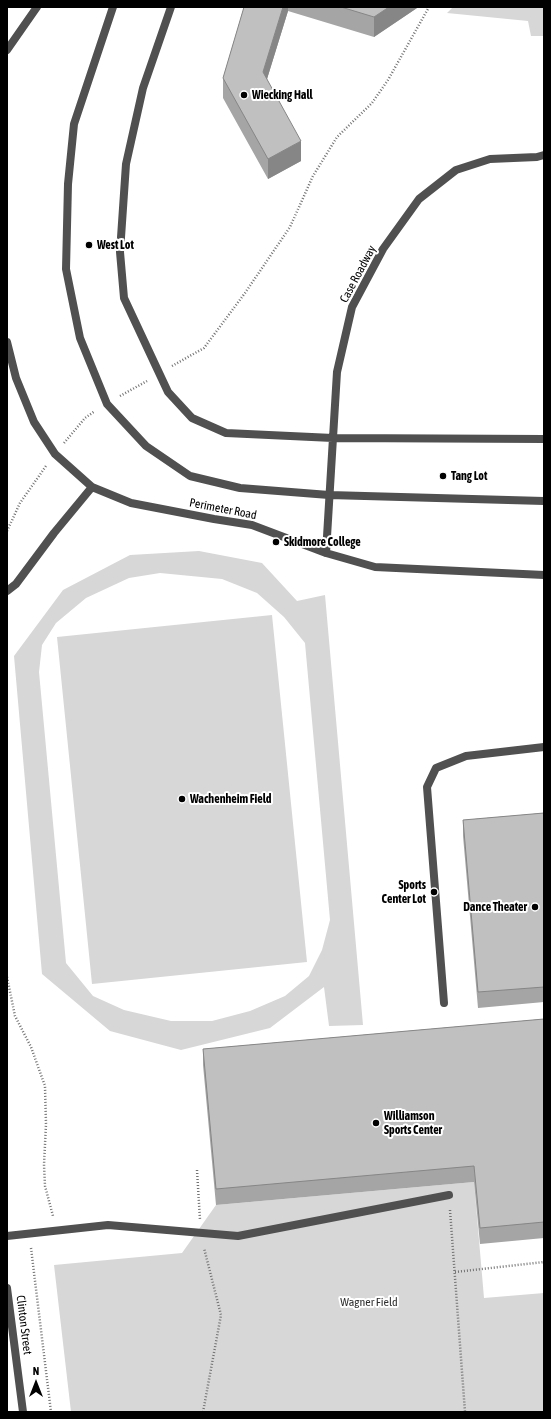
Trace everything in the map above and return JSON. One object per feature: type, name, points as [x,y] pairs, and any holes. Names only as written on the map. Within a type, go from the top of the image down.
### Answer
[{"type":"street","points":[[7,50],[37,7]]},
{"type":"street","points":[[113,7],[74,124],[68,184],[66,269],[80,338],[107,404],[146,446],[190,476],[240,488],[329,495],[544,501]]},
{"type":"street","points":[[171,7],[143,88],[126,164],[120,252],[124,298],[168,392],[192,418],[226,432],[333,438],[544,439]]},
{"type":"street","name":"Case Roadway","points":[[326,553],[337,372],[352,308],[383,249],[419,199],[456,170],[490,159],[544,156]]},
{"type":"street","name":"Perimeter Road","points":[[7,342],[16,378],[34,422],[55,454],[92,487],[131,503],[252,525],[326,553],[375,567],[544,575]]},
{"type":"street","points":[[7,591],[16,584],[54,533],[92,487]]},
{"type":"street","points":[[444,1003],[427,787],[436,768],[466,756],[544,747]]},
{"type":"street","points":[[7,1236],[108,1225],[238,1236],[449,1195]]},
{"type":"street","name":"Clinton Street","points":[[7,1288],[23,1412]]},
{"type":"path","points":[[7,531],[20,503],[55,454],[85,418],[204,348],[290,227],[313,176],[337,137],[372,103],[388,80],[429,7]]},
{"type":"path","points":[[7,977],[16,1016],[31,1047],[45,1086],[45,1186],[58,1231]]},
{"type":"path","points":[[197,1170],[201,1233],[221,1315],[203,1412]]},
{"type":"path","points":[[449,1195],[465,1412]]},
{"type":"path","points":[[30,1234],[52,1412]]},
{"type":"path","points":[[455,1272],[544,1262]]},
{"type":"green space","points":[[453,7],[544,7],[544,36],[531,36],[528,21],[447,13]]},
{"type":"green space","points":[[199,551],[262,563],[297,601],[325,595],[363,1025],[329,1026],[324,987],[270,1028],[181,1050],[110,1031],[42,974],[14,656],[63,590],[130,555]],"holes":[[[160,573],[222,579],[257,593],[284,617],[305,643],[330,920],[322,950],[309,976],[285,996],[250,1011],[212,1021],[171,1021],[124,1010],[93,996],[66,963],[39,672],[42,645],[56,623],[86,598],[129,578]]]},
{"type":"green space","name":"Wachenheim Field","points":[[272,615],[307,962],[92,984],[57,637]]},
{"type":"green space","name":"Wagner Field","points":[[474,1182],[484,1298],[544,1293],[544,1412],[71,1412],[54,1265],[182,1253],[216,1205]]},
{"type":"building","points":[[244,7],[283,7],[263,72],[301,141],[268,159],[223,78]]},
{"type":"building","points":[[341,7],[389,7],[374,17]]},
{"type":"building","points":[[544,813],[544,987],[478,992],[463,820]]},
{"type":"building","name":"Williamson Sports Center","points":[[544,1019],[544,1222],[480,1228],[474,1166],[216,1189],[203,1049]]},
{"type":"place","name":"Wiecking Hall","points":[[244,95]]},
{"type":"place","name":"West Lot","points":[[89,245]]},
{"type":"place","name":"Tang Lot","points":[[443,476]]},
{"type":"place","name":"Skidmore College","points":[[276,542]]},
{"type":"place","name":"Wachenheim Field","points":[[182,799]]},
{"type":"place","name":"Sports Center Lot","points":[[434,892]]},
{"type":"place","name":"Dance Theater","points":[[535,907]]},
{"type":"place","name":"Williamson Sports Center","points":[[376,1123]]}]
